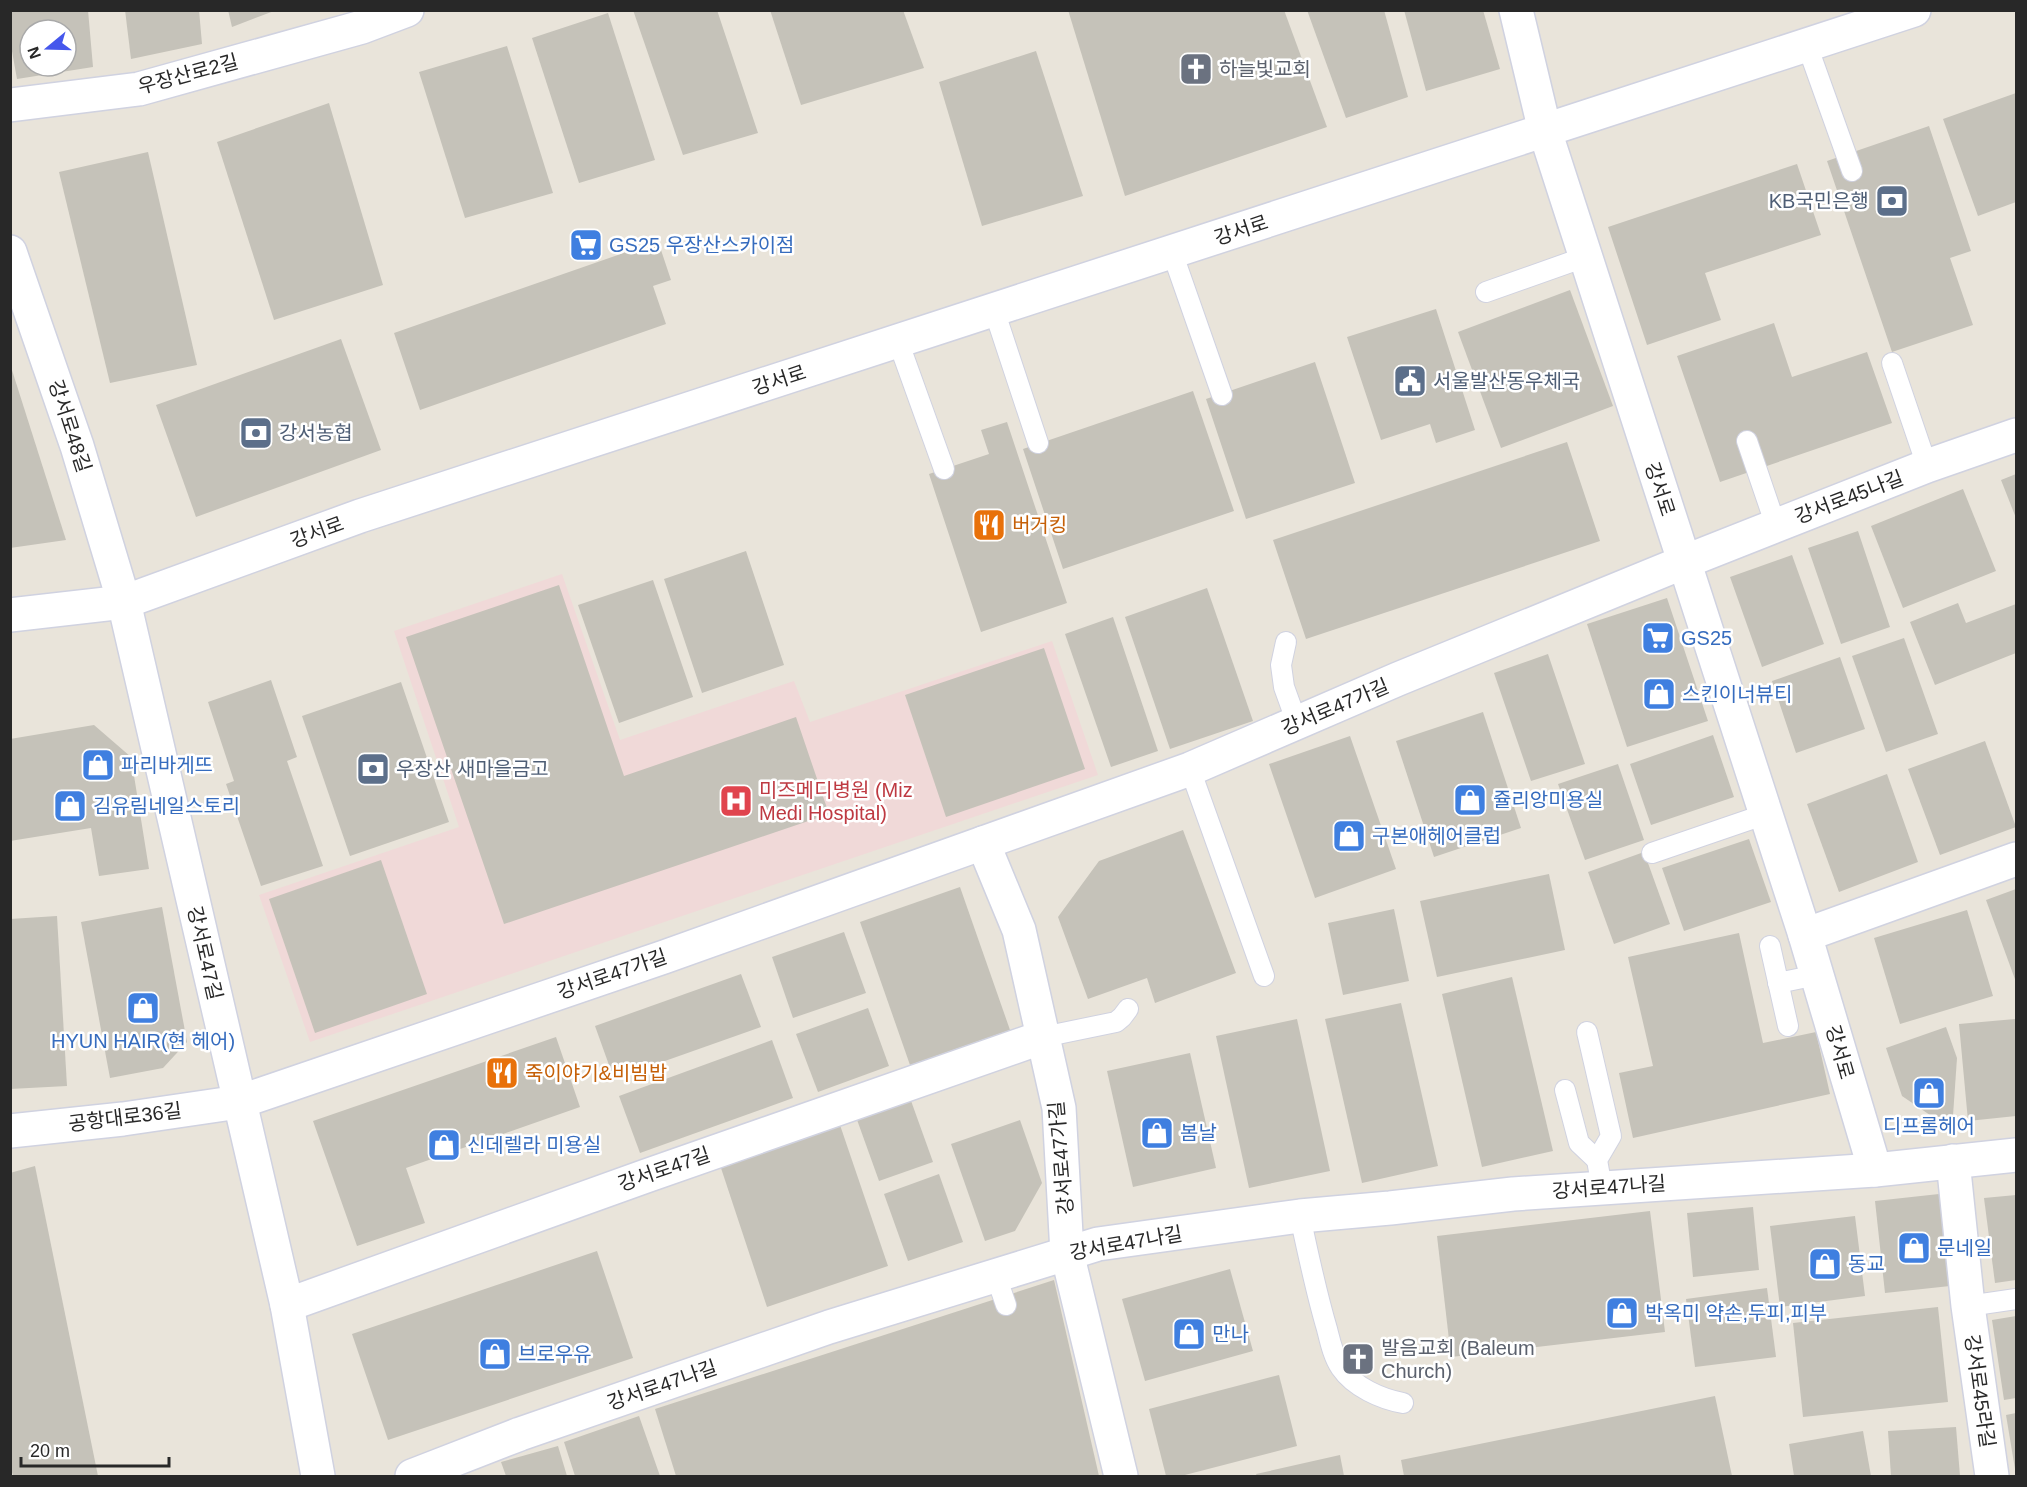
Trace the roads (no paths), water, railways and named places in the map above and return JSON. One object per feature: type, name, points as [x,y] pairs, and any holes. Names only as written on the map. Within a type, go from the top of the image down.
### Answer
[{"type":"street","name":"우장산로2길","points":[[10,105],[139,89],[359,19],[407,10]]},
{"type":"street","points":[[1516,10],[1545,130]]},
{"type":"street","name":"강서로","points":[[10,615],[124,602],[360,516],[1914,10]]},
{"type":"street","name":"강서로","points":[[1545,130],[1805,935],[1875,1170]]},
{"type":"street","name":"강서로48길","points":[[10,252],[77,446],[124,602]]},
{"type":"street","name":"강서로45나길","points":[[1684,562],[1927,466],[2016,435]]},
{"type":"street","name":"강서로47가길","points":[[239,1102],[664,957],[1190,769],[1398,679],[1684,562]]},
{"type":"street","name":"강서로47길","points":[[124,602],[286,1305],[318,1476]]},
{"type":"street","name":"강서로47가길","points":[[983,843],[1019,930],[1059,1107],[1068,1254],[1121,1476]]},
{"type":"street","points":[[1805,935],[2016,859]]},
{"type":"street","name":"강서로47길","points":[[286,1305],[1043,1037]]},
{"type":"street","name":"공항대로36길","points":[[10,1131],[123,1119],[239,1102]]},
{"type":"street","points":[[1875,1170],[2016,1155]]},
{"type":"street","name":"강서로45라길","points":[[1953,1161],[1968,1306],[1992,1476]]},
{"type":"street","name":"강서로47나길","points":[[412,1476],[520,1434],[818,1331],[1001,1291],[1068,1254],[1098,1244],[1300,1216],[1513,1194],[1599,1174],[1875,1170]]},
{"type":"lane","points":[[1807,45],[1852,171]]},
{"type":"lane","points":[[1172,252],[1222,395]]},
{"type":"lane","points":[[1486,292],[1585,257]]},
{"type":"lane","points":[[994,310],[1038,443]]},
{"type":"lane","points":[[898,341],[944,469]]},
{"type":"lane","points":[[1892,363],[1927,466]]},
{"type":"lane","points":[[1747,441],[1776,526]]},
{"type":"lane","points":[[1286,642],[1281,665],[1284,687],[1297,723]]},
{"type":"lane","points":[[1190,769],[1264,976]]},
{"type":"lane","points":[[1652,853],[1766,813]]},
{"type":"lane","points":[[1770,946],[1788,1026]]},
{"type":"lane","points":[[1778,983],[1817,975]]},
{"type":"lane","points":[[1043,1037],[1116,1022],[1128,1009]]},
{"type":"lane","points":[[1587,1032],[1611,1136],[1599,1174]]},
{"type":"lane","points":[[1565,1090],[1578,1143],[1599,1174]]},
{"type":"lane","points":[[1300,1216],[1322,1311],[1332,1347],[1341,1368],[1355,1382],[1372,1392],[1388,1400],[1404,1403]]},
{"type":"lane","name":"강서로45라길","points":[[1968,1306],[2016,1299]]},
{"type":"place","name":"하늘빛교회","points":[[1196,69]]},
{"type":"place","name":"KB국민은행","points":[[1892,201]]},
{"type":"place","name":"GS25 우장산스카이점","points":[[586,245]]},
{"type":"place","name":"서울발산동우체국","points":[[1410,381]]},
{"type":"place","name":"강서농협","points":[[256,433]]},
{"type":"place","name":"버거킹","points":[[989,525]]},
{"type":"place","name":"GS25","points":[[1658,638]]},
{"type":"place","name":"스킨이너뷰티","points":[[1659,694]]},
{"type":"place","name":"파리바게뜨","points":[[98,765]]},
{"type":"place","name":"우장산 새마을금고","points":[[373,769]]},
{"type":"place","name":"쥴리앙미용실","points":[[1470,800]]},
{"type":"place","name":"미즈메디병원 (Miz Medi Hospital)","points":[[736,801]]},
{"type":"place","name":"김유림네일스토리","points":[[70,806]]},
{"type":"place","name":"구본애헤어클럽","points":[[1349,836]]},
{"type":"place","name":"HYUN HAIR(현 헤어)","points":[[143,1008]]},
{"type":"place","name":"죽이야기&비빔밥","points":[[502,1073]]},
{"type":"place","name":"디프롬헤어","points":[[1929,1093]]},
{"type":"place","name":"봄날","points":[[1157,1133]]},
{"type":"place","name":"신데렐라 미용실","points":[[444,1145]]},
{"type":"place","name":"문네일","points":[[1914,1248]]},
{"type":"place","name":"동교","points":[[1825,1264]]},
{"type":"place","name":"박옥미 약손,두피,피부","points":[[1622,1313]]},
{"type":"place","name":"만나","points":[[1189,1334]]},
{"type":"place","name":"브로우유","points":[[495,1354]]},
{"type":"place","name":"발음교회 (Baleum Church)","points":[[1358,1359]]}]
